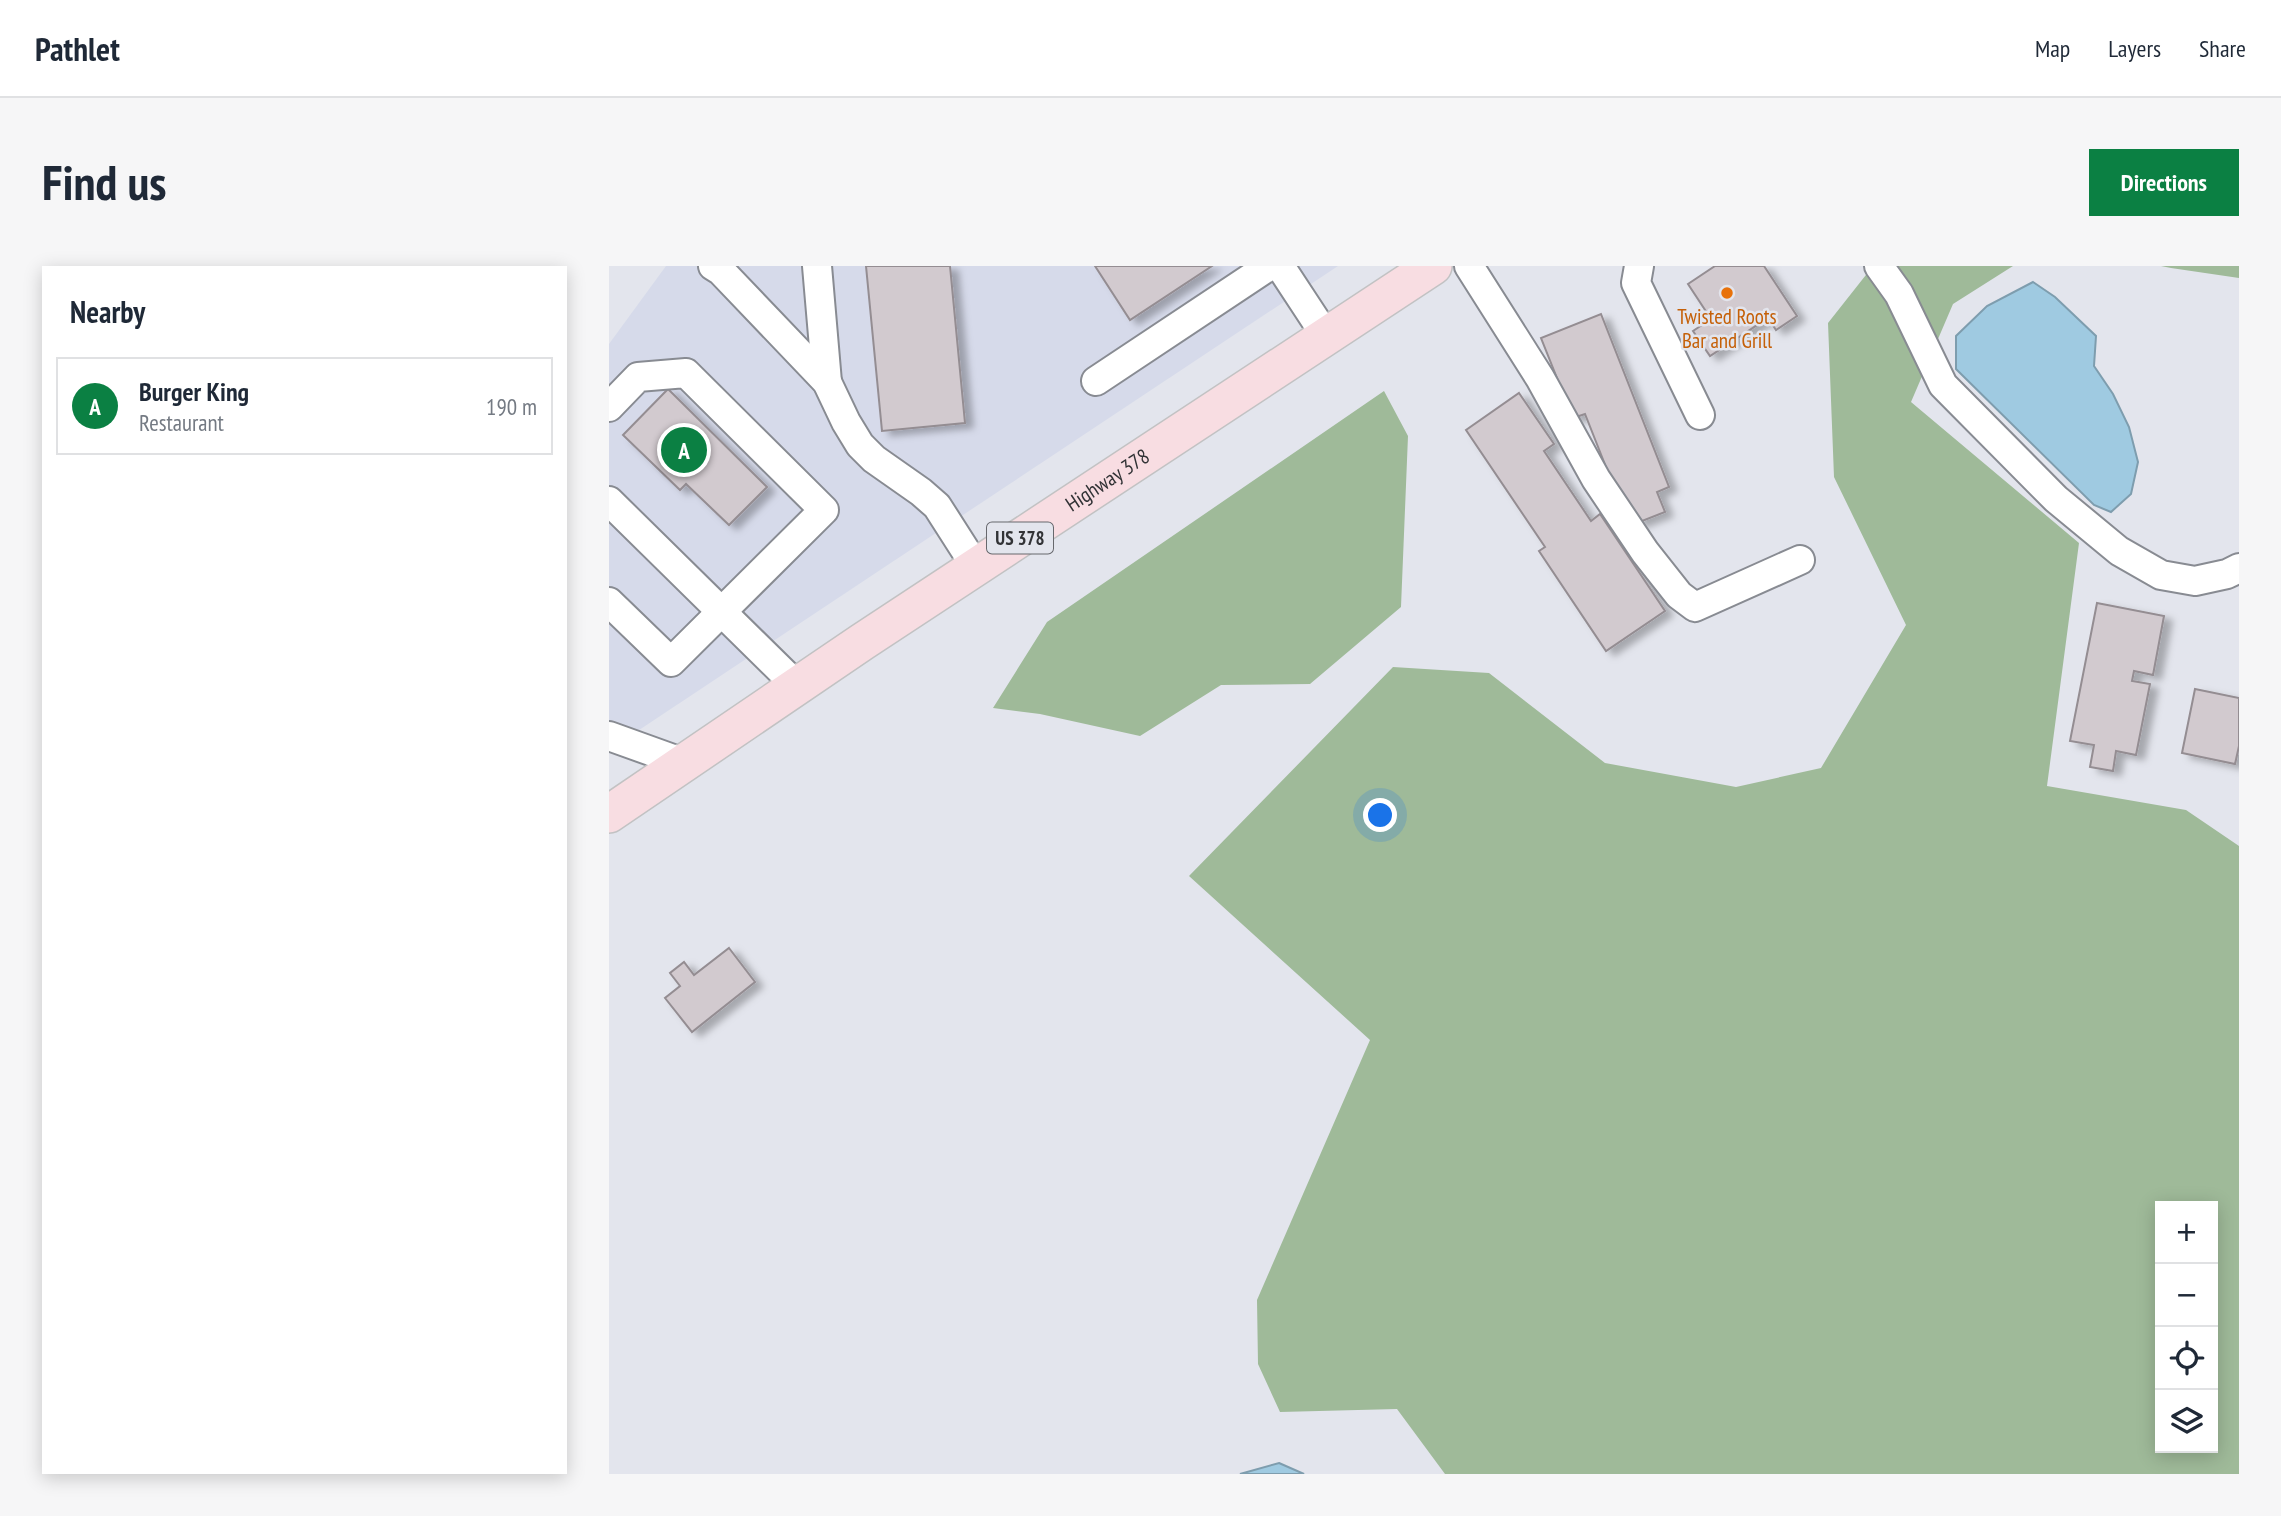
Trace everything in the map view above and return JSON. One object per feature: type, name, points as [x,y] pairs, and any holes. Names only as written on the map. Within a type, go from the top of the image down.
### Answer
[{"type":"main road","name":"Highway 378","points":[[609,814],[797,686],[1433,266]]},
{"type":"lane","points":[[817,266],[827,382]]},
{"type":"lane","points":[[1096,381],[1269,266]]},
{"type":"lane","points":[[1280,266],[1327,336]]},
{"type":"lane","points":[[1469,266],[1540,378],[1596,479],[1645,552],[1679,595],[1695,607],[1801,560]]},
{"type":"lane","points":[[1639,266],[1636,282],[1700,415]]},
{"type":"lane","points":[[1879,266],[1899,294],[1943,385],[2056,499],[2119,551],[2161,575],[2195,581],[2227,574],[2239,568]]},
{"type":"lane","points":[[719,268],[827,382],[860,444],[874,459],[937,506],[976,567]]},
{"type":"lane","points":[[609,407],[638,377],[686,373],[824,510],[671,662],[609,602]]},
{"type":"lane","points":[[609,501],[797,686]]},
{"type":"lane","points":[[609,736],[684,763]]},
{"type":"shaded area","points":[[666,266],[1338,266],[609,750],[609,344]]},
{"type":"green space","points":[[1873,266],[2013,266],[1953,304],[1911,402],[2079,543],[2047,786],[2186,810],[2239,846],[2239,1474],[1445,1474],[1397,1409],[1280,1412],[1258,1364],[1257,1300],[1370,1040],[1189,876],[1393,667],[1489,673],[1605,763],[1736,787],[1821,768],[1906,625],[1834,477],[1828,323]]},
{"type":"green space","points":[[2161,266],[2239,266],[2239,278],[2171,268]]},
{"type":"green space","points":[[1384,391],[1408,436],[1401,607],[1310,684],[1221,685],[1140,736],[1040,714],[993,708],[1047,622]]},
{"type":"water","points":[[2033,282],[2055,297],[2096,336],[2094,366],[2113,394],[2129,427],[2138,462],[2131,494],[2111,512],[2094,505],[1956,369],[1956,336],[1987,306]]},
{"type":"water","points":[[1279,1463],[1304,1474],[1240,1474]]},
{"type":"building","points":[[866,266],[950,266],[965,423],[882,431]]},
{"type":"building","points":[[1095,266],[1212,266],[1130,320]]},
{"type":"building","points":[[1715,266],[1764,266],[1797,316],[1776,330],[1768,318],[1710,356],[1693,331],[1711,319],[1688,284]]},
{"type":"building","points":[[1601,314],[1669,487],[1657,492],[1665,512],[1637,523],[1629,502],[1621,505],[1585,414],[1573,418],[1541,338]]},
{"type":"building","points":[[668,389],[767,487],[729,525],[686,484],[680,490],[623,435]]},
{"type":"building","points":[[1519,393],[1554,444],[1544,451],[1591,521],[1600,514],[1665,611],[1606,651],[1539,551],[1545,547],[1466,430]]},
{"type":"building","points":[[2097,603],[2164,616],[2153,675],[2134,671],[2132,681],[2150,684],[2136,755],[2116,751],[2113,771],[2090,767],[2094,745],[2070,741]]},
{"type":"building","points":[[2195,689],[2239,698],[2239,746],[2235,764],[2182,753]]},
{"type":"building","points":[[729,948],[755,982],[692,1032],[665,998],[680,986],[670,973],[684,962],[694,975]]},
{"type":"place","name":"Twisted Roots Bar and Grill","points":[[1727,293]]},
{"type":"place","name":"Burger King","points":[[684,450]]}]
